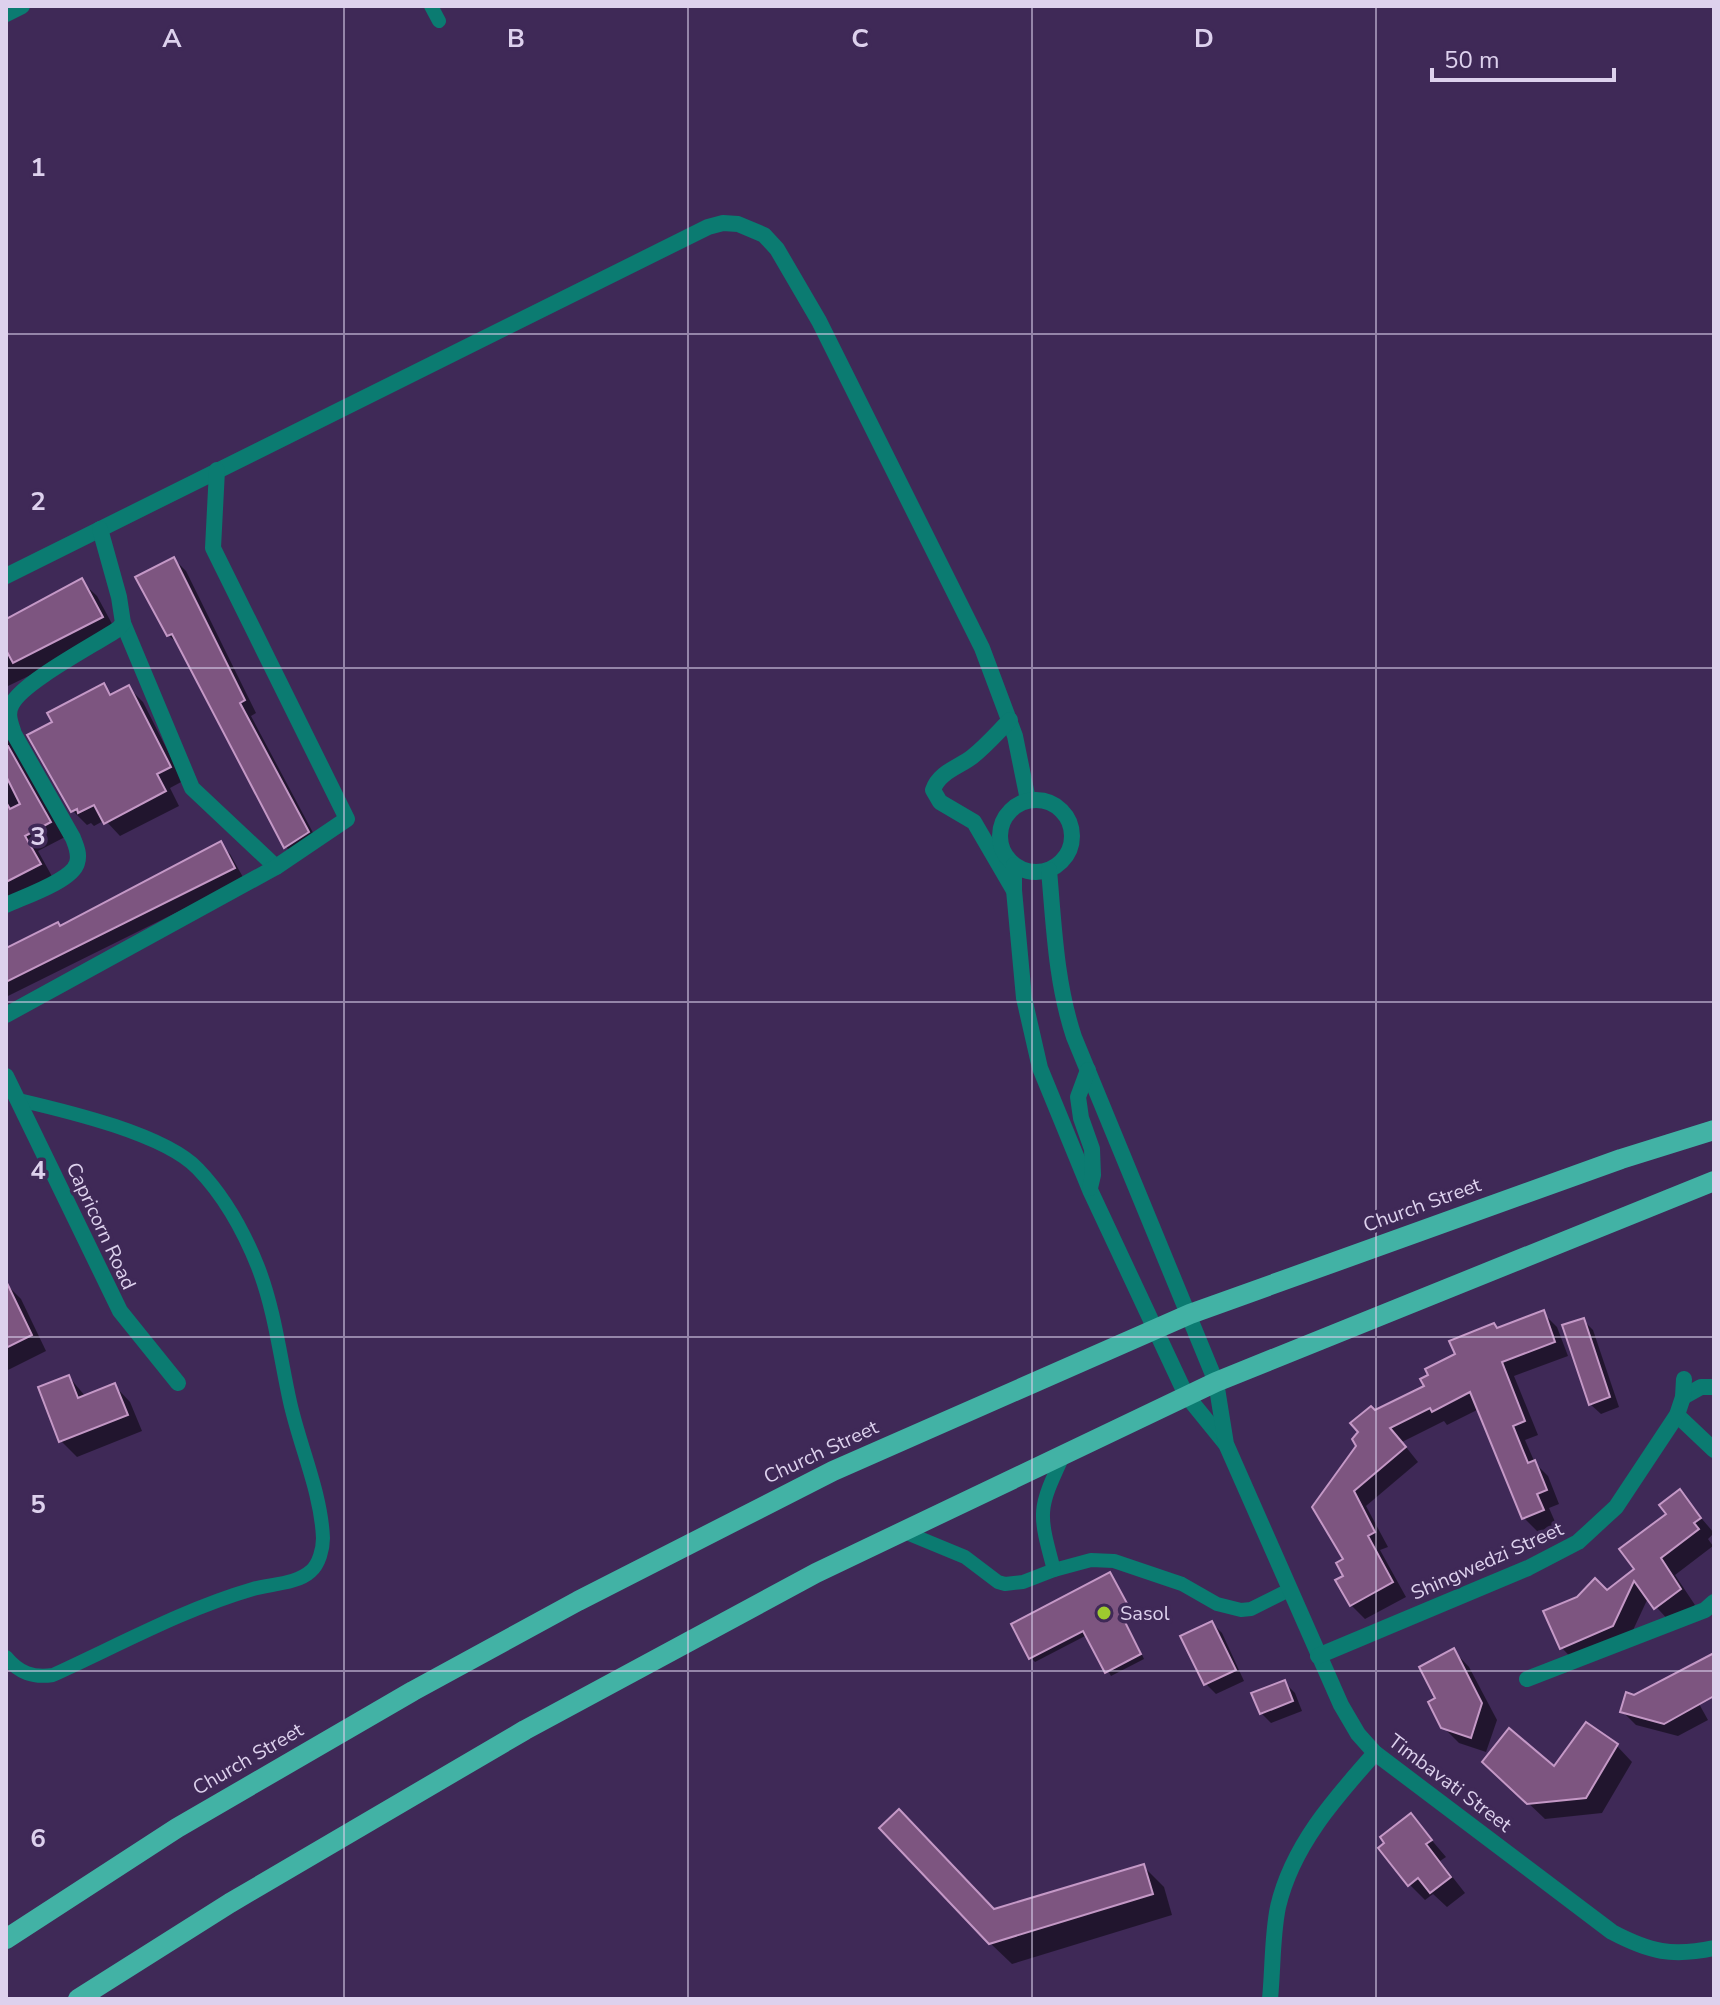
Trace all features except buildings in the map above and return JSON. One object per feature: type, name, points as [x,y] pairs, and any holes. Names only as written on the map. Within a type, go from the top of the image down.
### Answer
[{"type":"main road","name":"Church Street","points":[[6,1939],[177,1828],[413,1691],[578,1601],[833,1471],[1190,1314],[1621,1159],[1714,1130]]},
{"type":"main road","points":[[78,1999],[230,1903],[525,1730],[816,1573],[1186,1395],[1714,1181]]},
{"type":"street","points":[[6,14],[22,6]]},
{"type":"street","points":[[6,576],[708,227],[723,223],[751,228],[764,235],[777,249],[819,321],[982,648],[1010,720],[1028,800]]},
{"type":"street","points":[[6,1015],[276,867],[347,819],[213,548],[217,470]]},
{"type":"street","points":[[100,529],[123,623],[192,788],[276,867]]},
{"type":"street","points":[[6,905],[69,874],[78,861],[73,838],[14,734],[9,717],[10,706],[23,689],[123,623]]},
{"type":"street","points":[[1010,720],[973,756],[942,776],[933,790],[940,802],[974,822],[1014,890]]},
{"type":"street","points":[[1040,799],[1062,810],[1069,820],[1072,844],[1060,864],[1049,870],[1025,871],[1014,865],[1001,846],[1000,834],[1008,812],[1028,800],[1040,799]]},
{"type":"street","name":"Timbavati Street","points":[[1014,865],[1024,998],[1031,1035],[1060,1121],[1186,1395],[1226,1444]]},
{"type":"street","name":"Timbavati Street","points":[[1049,870],[1057,969],[1063,1003],[1216,1382],[1226,1444],[1318,1656],[1352,1724],[1375,1753],[1612,1932],[1637,1945],[1663,1953],[1684,1954],[1714,1948]]},
{"type":"street","points":[[1088,1070],[1078,1097],[1081,1118],[1092,1149],[1090,1190]]},
{"type":"street","name":"Capricorn Road","points":[[6,1076],[120,1311],[178,1383]]},
{"type":"street","name":"Shingwedzi Street","points":[[1318,1656],[1528,1568],[1578,1542],[1616,1507],[1677,1415],[1683,1397],[1684,1379]]},
{"type":"street","points":[[1683,1397],[1701,1387],[1714,1387]]},
{"type":"street","points":[[1677,1415],[1714,1450]]},
{"type":"street","points":[[1527,1679],[1705,1610],[1714,1602]]},
{"type":"street","points":[[1270,1999],[1278,1909],[1288,1872],[1320,1820],[1375,1753]]},
{"type":"lane","points":[[431,6],[439,21]]},
{"type":"lane","points":[[6,1657],[27,1675],[53,1675],[215,1600],[293,1581],[311,1571],[320,1557],[323,1540],[290,1403],[272,1311],[258,1267],[226,1204],[197,1167],[172,1150],[124,1129],[70,1111],[19,1100]]},
{"type":"lane","points":[[1054,1570],[1041,1513],[1043,1500],[1063,1456]]},
{"type":"lane","points":[[902,1531],[965,1557],[1005,1584],[1023,1582],[1091,1560],[1114,1561],[1182,1584],[1217,1604],[1241,1610],[1251,1609],[1289,1590]]},
{"type":"place","name":"Sasol","points":[[1104,1613]]}]
